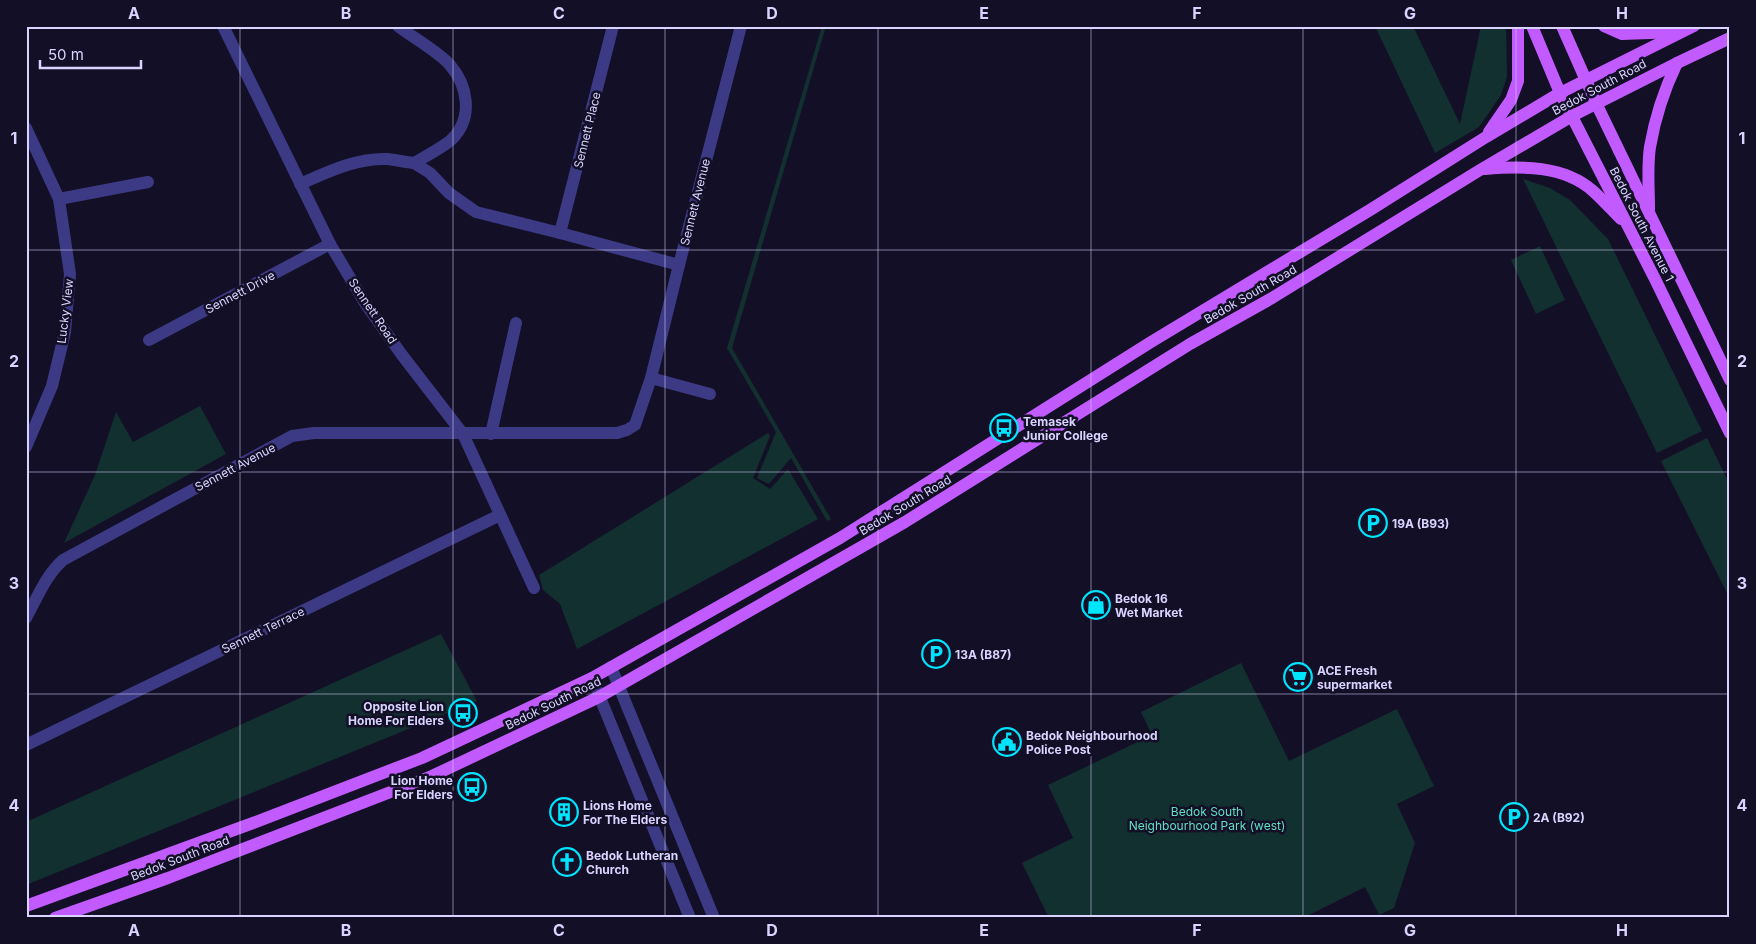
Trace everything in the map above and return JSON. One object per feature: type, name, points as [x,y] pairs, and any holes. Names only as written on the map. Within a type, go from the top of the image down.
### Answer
[{"type":"main road","points":[[1486,136],[1511,100],[1518,81],[1518,26]]},
{"type":"main road","name":"Bedok South Avenue 1","points":[[1532,26],[1560,92],[1630,228],[1730,433]]},
{"type":"main road","name":"Bedok South Avenue 1","points":[[1562,26],[1596,103],[1730,380]]},
{"type":"main road","points":[[1604,26],[1622,34],[1681,32]]},
{"type":"main road","name":"Bedok South Road","points":[[26,906],[253,823],[422,758],[592,678],[840,538],[1042,409],[1560,92],[1694,26]]},
{"type":"main road","name":"Bedok South Road","points":[[55,918],[177,874],[432,776],[600,697],[803,582],[913,517],[1182,350],[1272,298],[1480,170],[1572,116],[1730,38]]},
{"type":"main road","points":[[1649,212],[1650,149],[1656,117],[1676,63]]},
{"type":"main road","points":[[1480,170],[1515,167],[1535,168],[1571,178],[1592,190],[1630,228]]},
{"type":"main road","points":[[793,565],[796,576],[803,582]]},
{"type":"street","name":"Sennett Road","points":[[223,26],[330,244],[366,303],[463,434],[534,588]]},
{"type":"street","points":[[398,26],[450,65],[463,86],[467,107],[462,124],[452,139],[414,164]]},
{"type":"street","name":"Sennett Place","points":[[560,233],[612,26]]},
{"type":"street","name":"Sennett Avenue","points":[[26,618],[55,566],[63,560],[292,436],[314,433],[618,434],[635,425],[651,378],[741,26]]},
{"type":"street","name":"Lucky View","points":[[26,128],[60,199],[70,274],[65,332],[52,386],[26,447]]},
{"type":"street","points":[[300,184],[336,168],[362,162],[386,159],[414,164],[430,173],[449,193],[476,212],[679,265]]},
{"type":"street","points":[[60,199],[148,182]]},
{"type":"street","name":"Sennett Drive","points":[[149,340],[330,244]]},
{"type":"street","points":[[491,434],[516,323]]},
{"type":"street","points":[[651,378],[710,394]]},
{"type":"street","name":"Sennett Terrace","points":[[26,745],[500,515]]},
{"type":"street","points":[[611,667],[714,918]]},
{"type":"street","points":[[592,678],[690,918]]},
{"type":"green space","points":[[822,26],[826,26],[732,348],[831,519],[827,521],[791,458],[769,484],[757,478],[776,432],[727,348]]},
{"type":"green space","points":[[1375,26],[1413,26],[1460,124],[1481,26],[1506,26],[1507,77],[1501,95],[1479,127],[1435,153]]},
{"type":"green space","points":[[1523,179],[1550,188],[1570,200],[1608,239],[1702,431],[1657,453]]},
{"type":"green space","points":[[1540,246],[1565,300],[1536,314],[1511,260]]},
{"type":"green space","points":[[200,406],[226,454],[64,543],[95,475],[116,412],[133,442]]},
{"type":"green space","points":[[768,433],[770,436],[753,478],[770,489],[788,469],[818,519],[577,649],[560,604],[543,590],[539,575]]},
{"type":"green space","points":[[1707,438],[1730,485],[1730,599],[1661,461]]},
{"type":"green space","points":[[441,634],[477,701],[26,885],[26,822]]},
{"type":"green space","name":"Bedok South Neighbourhood Park (west)","points":[[1241,663],[1289,761],[1397,709],[1434,786],[1397,804],[1415,843],[1394,908],[1379,915],[1365,887],[1303,918],[1049,918],[1022,863],[1073,838],[1048,785],[1152,735],[1141,712]]},
{"type":"place","name":"Temasek Junior College","points":[[1004,428]]},
{"type":"place","name":"19A (B93)","points":[[1373,523]]},
{"type":"place","name":"Bedok 16 Wet Market","points":[[1096,605]]},
{"type":"place","name":"13A (B87)","points":[[936,654]]},
{"type":"place","name":"ACE Fresh supermarket","points":[[1298,677]]},
{"type":"place","name":"Opposite Lion Home For Elders","points":[[463,713]]},
{"type":"place","name":"Bedok Neighbourhood Police Post","points":[[1007,742]]},
{"type":"place","name":"Lion Home For Elders","points":[[472,787]]},
{"type":"place","name":"Lions Home For The Elders","points":[[564,812]]},
{"type":"place","name":"2A (B92)","points":[[1514,817]]},
{"type":"place","name":"Bedok Lutheran Church","points":[[567,862]]}]
